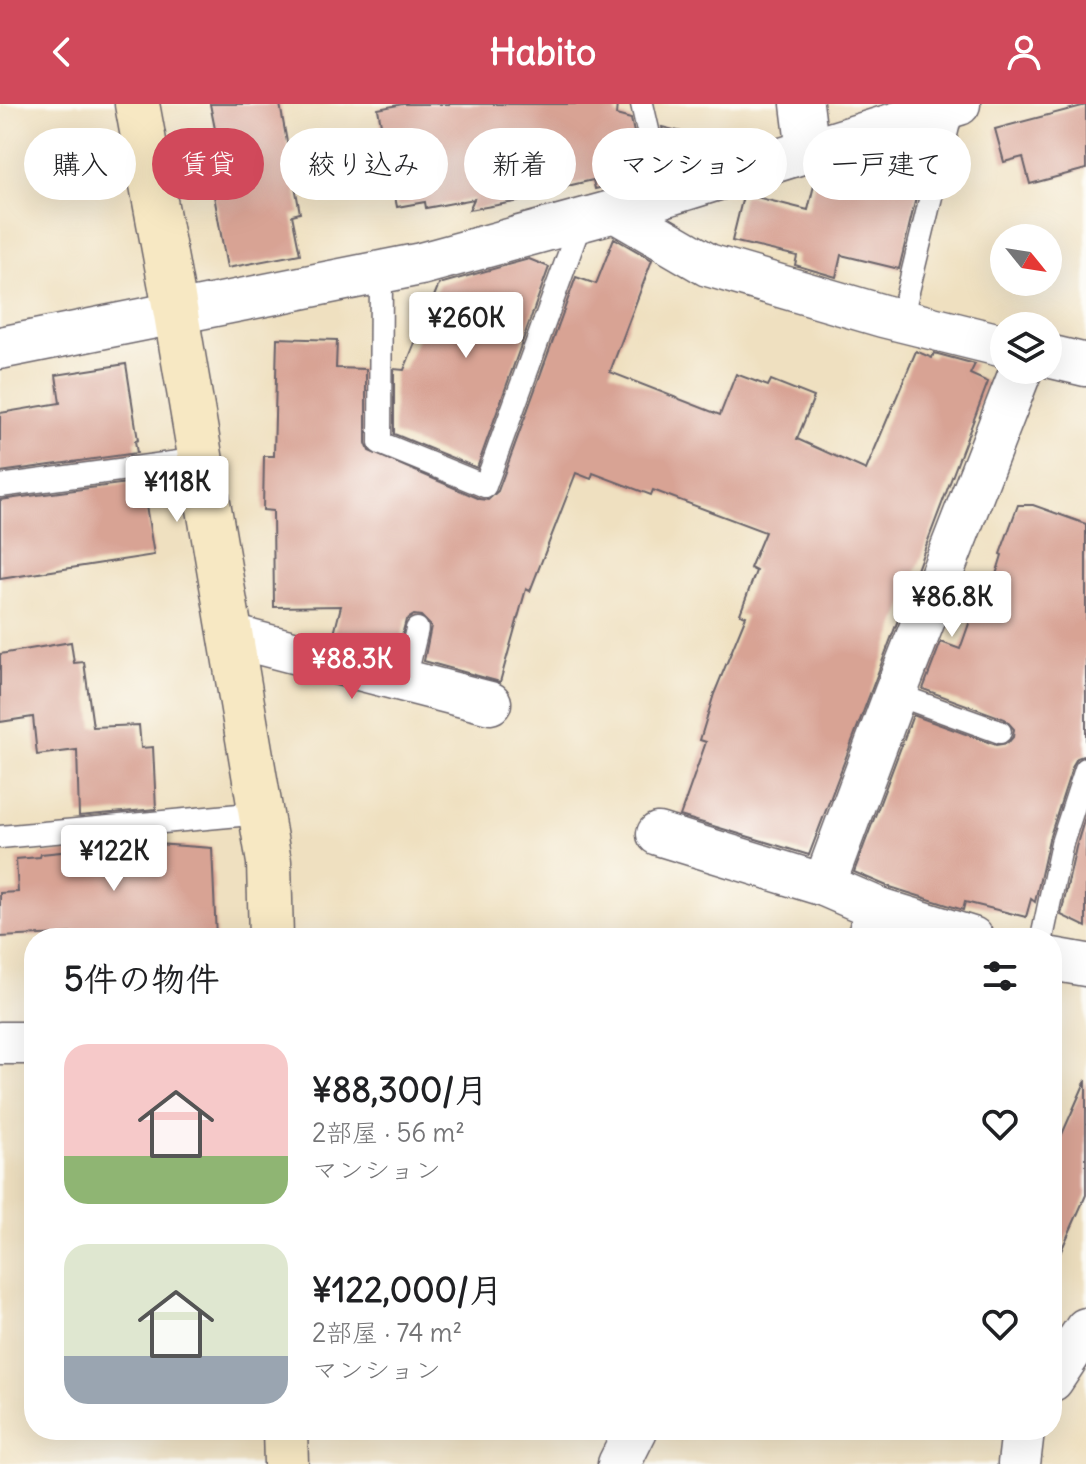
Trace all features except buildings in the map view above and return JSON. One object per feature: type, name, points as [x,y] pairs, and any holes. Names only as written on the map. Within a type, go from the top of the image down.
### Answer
[{"type":"street","points":[[137,104],[269,862],[271,928]]},
{"type":"street","points":[[802,104],[805,128]]},
{"type":"street","points":[[864,128],[897,114],[956,105]]},
{"type":"street","points":[[0,348],[381,273],[650,200]]},
{"type":"street","points":[[598,216],[708,265],[990,342]]},
{"type":"street","points":[[1062,359],[1086,365]]},
{"type":"street","points":[[824,885],[1016,384]]},
{"type":"street","points":[[231,636],[490,703]]},
{"type":"street","points":[[658,834],[824,885],[873,923],[906,928]]},
{"type":"street","points":[[1062,961],[1086,965]]},
{"type":"street","points":[[0,1043],[24,1043]]},
{"type":"street","points":[[1062,1365],[1086,1329]]},
{"type":"street","points":[[285,1440],[286,1464]]},
{"type":"street","points":[[619,1464],[631,1440]]},
{"type":"street","points":[[1019,1464],[1022,1440]]},
{"type":"lane","points":[[642,104],[647,128]]},
{"type":"lane","points":[[901,320],[956,105]]},
{"type":"lane","points":[[381,273],[380,443],[485,486],[598,216]]},
{"type":"lane","points":[[0,486],[201,459]]},
{"type":"lane","points":[[405,680],[417,629]]},
{"type":"lane","points":[[895,694],[1000,732]]},
{"type":"lane","points":[[1044,928],[1062,843],[1086,769]]},
{"type":"lane","points":[[0,837],[261,813]]}]
